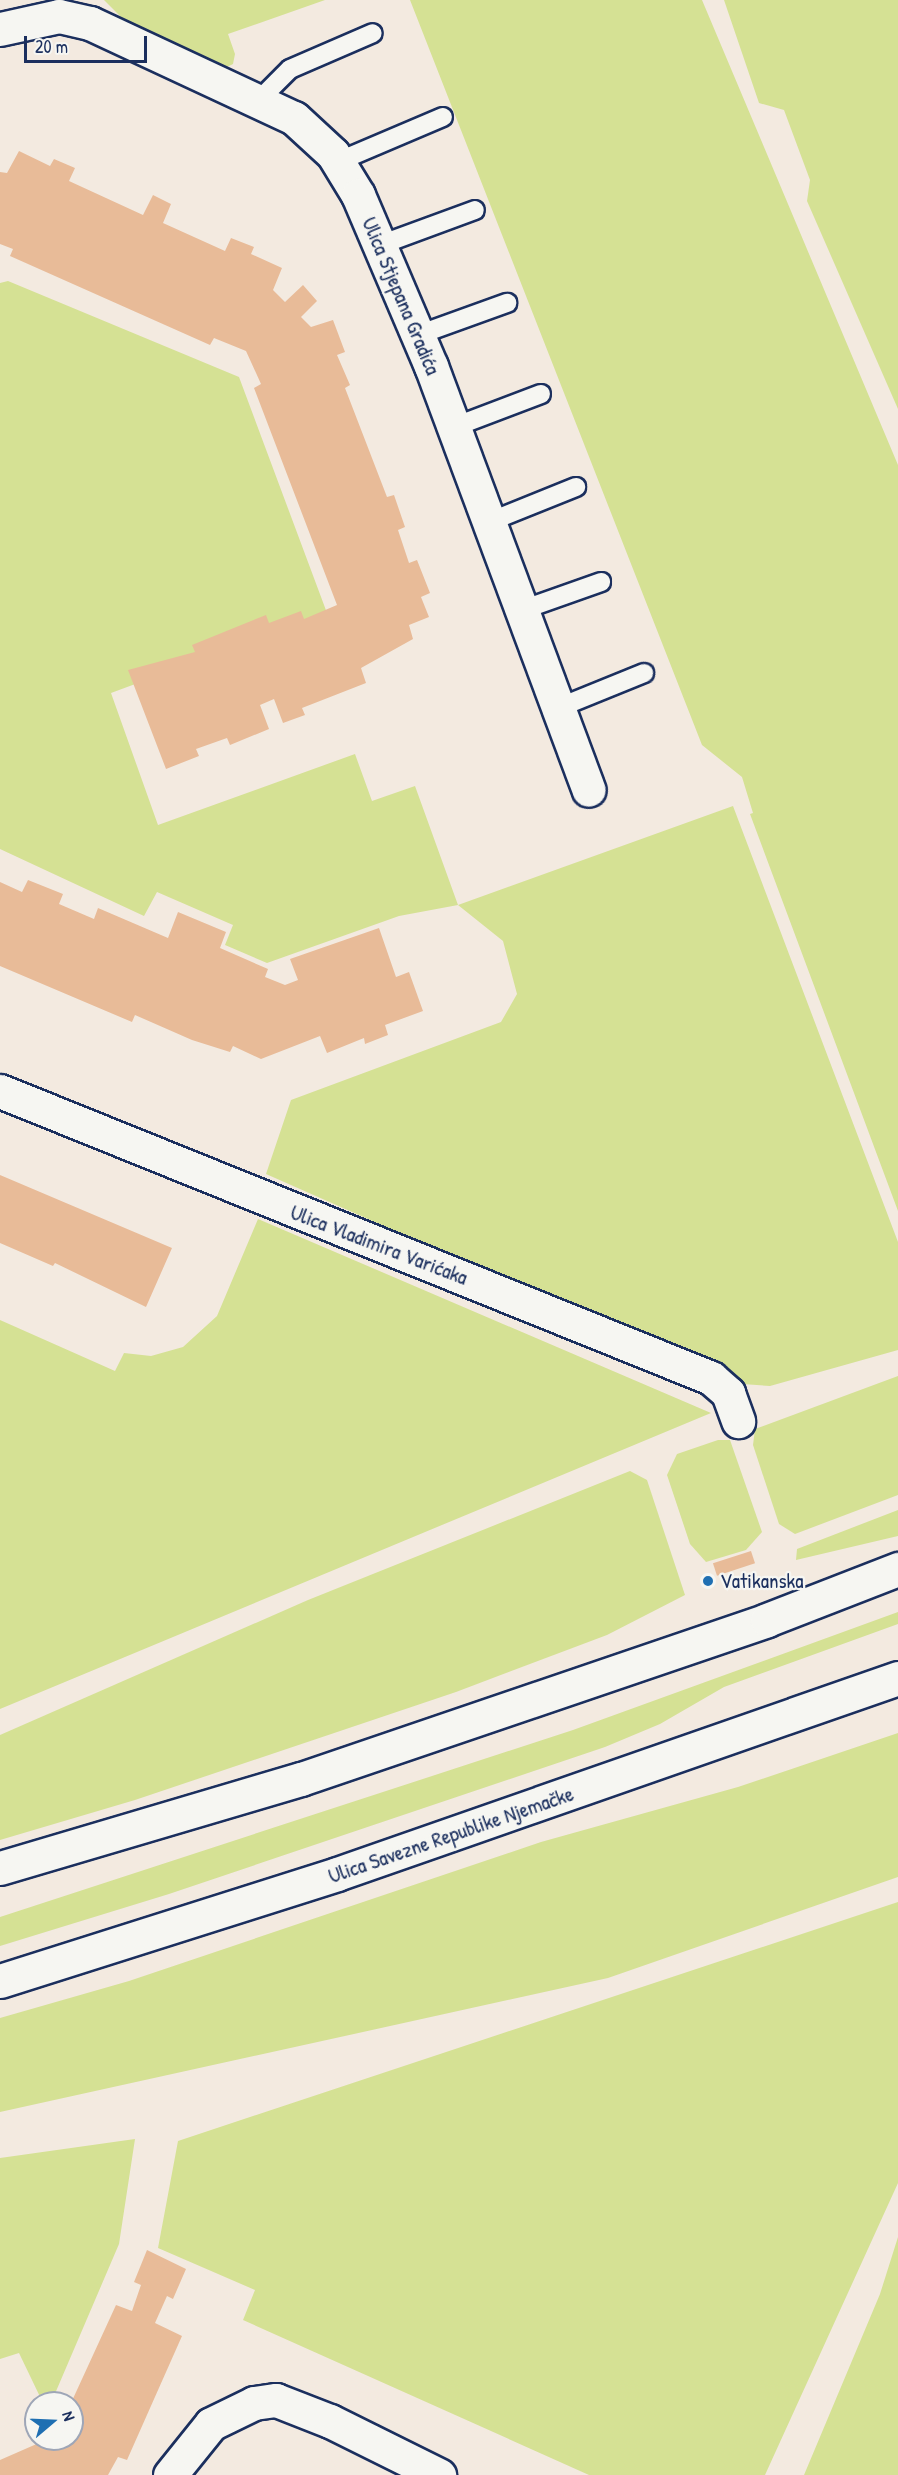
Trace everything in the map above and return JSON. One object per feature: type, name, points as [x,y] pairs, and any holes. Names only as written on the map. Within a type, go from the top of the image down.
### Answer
[{"type":"street","name":"Ulica Stjepana Gradića","points":[[0,30],[62,8],[294,118],[337,162],[380,245],[418,335],[589,790]]},
{"type":"street","name":"Ulica Vladimira Varićaka","points":[[0,1091],[711,1378],[728,1393],[738,1421]]},
{"type":"street","points":[[0,1868],[313,1775],[767,1620],[898,1569]]},
{"type":"street","name":"Ulica Savezne Republike Njemačke","points":[[0,1981],[337,1874],[898,1678]]},
{"type":"street","points":[[170,2475],[211,2424],[254,2403],[276,2400],[330,2421],[439,2475]]},
{"type":"lane","points":[[258,101],[290,69],[373,33]]},
{"type":"lane","points":[[337,162],[443,117]]},
{"type":"lane","points":[[380,245],[475,210]]},
{"type":"lane","points":[[418,335],[507,303]]},
{"type":"lane","points":[[454,428],[541,394]]},
{"type":"lane","points":[[489,522],[576,487]]},
{"type":"lane","points":[[522,610],[600,582]]},
{"type":"lane","points":[[558,708],[644,673]]},
{"type":"green space","points":[[104,0],[325,0],[228,34],[235,54],[233,64],[227,67],[179,51],[128,24]]},
{"type":"green space","points":[[410,0],[702,0],[898,465],[898,1211],[750,814],[753,813],[742,777],[702,745]]},
{"type":"green space","points":[[724,0],[898,0],[898,409],[807,201],[810,180],[784,110],[759,103]]},
{"type":"green space","points":[[8,281],[239,377],[327,613],[111,693],[158,825],[355,754],[372,801],[415,786],[458,905],[399,916],[267,963],[225,945],[233,925],[157,892],[144,916],[0,849],[0,283]]},
{"type":"green space","points":[[733,806],[898,1242],[898,1350],[770,1386],[742,1384],[266,1174],[291,1100],[501,1022],[517,994],[503,941],[458,905]]},
{"type":"green space","points":[[258,1219],[711,1413],[0,1709],[0,1320],[115,1371],[124,1353],[151,1356],[183,1347],[217,1316]]},
{"type":"green space","points":[[898,1376],[898,1495],[795,1534],[779,1524],[753,1445],[755,1429]]},
{"type":"green space","points":[[718,1440],[730,1440],[762,1532],[746,1550],[706,1562],[690,1544],[667,1475],[677,1454]]},
{"type":"green space","points":[[630,1471],[647,1480],[685,1595],[607,1635],[456,1692],[135,1800],[0,1840],[0,1735],[308,1600]]},
{"type":"green space","points":[[898,1510],[898,1536],[796,1560],[797,1549]]},
{"type":"green space","points":[[898,1612],[898,1624],[724,1687],[660,1724],[605,1747],[169,1894],[0,1946],[0,1917],[573,1730]]},
{"type":"green space","points":[[898,1733],[898,1877],[608,1978],[0,2112],[0,2018],[129,1981],[541,1842],[738,1787]]},
{"type":"green space","points":[[898,1902],[898,2183],[765,2475],[589,2475],[243,2320],[255,2290],[158,2248],[178,2141]]},
{"type":"green space","points":[[135,2139],[119,2244],[56,2391],[37,2391],[19,2353],[0,2359],[0,2158]]},
{"type":"green space","points":[[898,2237],[898,2475],[804,2475],[880,2294]]},
{"type":"building","points":[[19,151],[50,166],[54,159],[75,168],[69,181],[143,215],[153,195],[171,204],[163,223],[225,251],[231,238],[254,247],[251,254],[282,268],[273,290],[285,302],[303,285],[317,301],[301,317],[311,327],[333,320],[345,352],[337,355],[350,385],[345,388],[387,497],[394,495],[405,527],[398,530],[409,563],[417,560],[430,593],[421,597],[429,617],[409,625],[413,639],[361,668],[366,683],[302,708],[305,715],[283,723],[274,699],[260,705],[269,729],[230,745],[227,738],[196,749],[199,756],[166,769],[128,670],[195,652],[192,645],[266,615],[269,623],[301,611],[304,619],[337,605],[254,388],[261,384],[246,351],[214,338],[210,345],[10,256],[13,249],[0,244],[0,172],[7,173]]},
{"type":"building","points":[[28,880],[63,894],[59,904],[94,919],[98,908],[168,938],[178,912],[226,932],[220,948],[268,969],[265,977],[285,985],[298,980],[290,959],[379,928],[396,977],[409,972],[423,1011],[385,1025],[388,1035],[365,1044],[364,1038],[327,1053],[320,1036],[261,1059],[233,1046],[230,1052],[192,1040],[135,1015],[132,1022],[0,966],[0,882],[22,892]]},
{"type":"building","points":[[0,1175],[172,1248],[146,1307],[55,1263],[53,1266],[0,1243]]},
{"type":"building","points":[[751,1551],[755,1563],[717,1576],[713,1563]]},
{"type":"building","points":[[147,2250],[186,2269],[173,2299],[167,2296],[155,2323],[182,2336],[127,2460],[118,2457],[108,2475],[0,2475],[0,2460],[24,2450],[84,2451],[84,2391],[77,2391],[116,2305],[132,2311],[141,2285],[134,2282]]},
{"type":"place","name":"Vatikanska","points":[[708,1581]]}]
